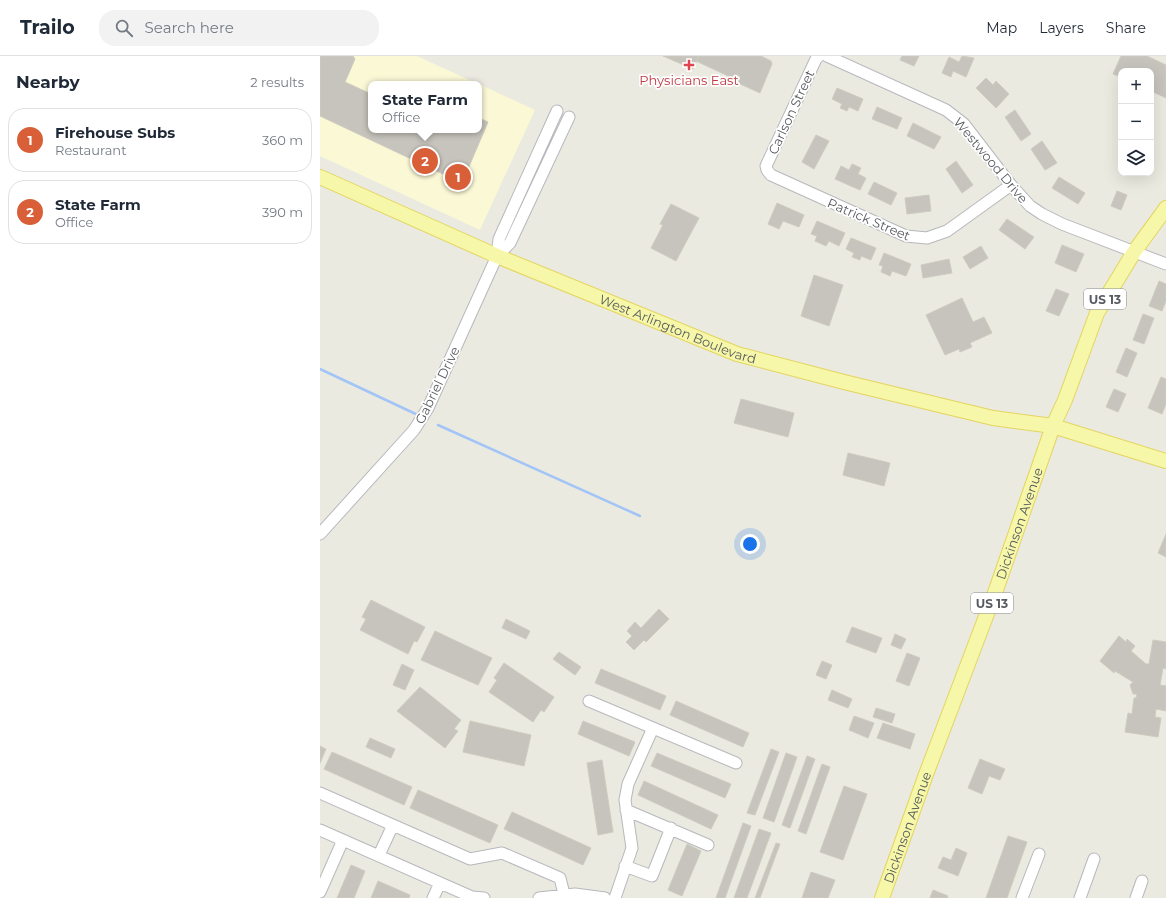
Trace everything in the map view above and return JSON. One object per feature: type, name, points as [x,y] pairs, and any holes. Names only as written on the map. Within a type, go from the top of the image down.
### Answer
[{"type":"main road","name":"West Arlington Boulevard","points":[[320,177],[497,256],[737,354],[986,417],[1053,426],[1166,461]]},
{"type":"main road","name":"Dickinson Avenue","points":[[882,898],[922,784],[996,590],[1053,426],[1065,400],[1096,313],[1134,252],[1166,208]]},
{"type":"street","name":"Carlson Street","points":[[767,170],[766,166],[816,58],[819,56]]},
{"type":"street","name":"Westwood Drive","points":[[827,56],[946,110],[955,116],[964,124],[1011,185],[1030,206],[1042,214],[1062,224],[1166,264]]},
{"type":"street","points":[[497,256],[499,239],[557,111]]},
{"type":"street","points":[[497,256],[510,243],[569,117]]},
{"type":"street","name":"Patrick Street","points":[[767,170],[771,175],[892,231],[917,238],[937,236],[947,232],[1011,185]]},
{"type":"street","name":"Gabriel Drive","points":[[320,534],[414,430],[428,408],[497,256]]},
{"type":"street","points":[[589,701],[736,763]]},
{"type":"street","points":[[614,898],[632,848],[625,800],[628,784],[654,728]]},
{"type":"street","points":[[320,793],[470,859],[502,853],[560,878],[564,894]]},
{"type":"street","points":[[626,810],[672,828],[708,845]]},
{"type":"street","points":[[379,855],[393,825]]},
{"type":"street","points":[[625,866],[652,876],[672,828]]},
{"type":"street","points":[[320,830],[472,897],[484,898]]},
{"type":"street","points":[[320,892],[343,840]]},
{"type":"street","points":[[1022,898],[1039,854]]},
{"type":"street","points":[[1080,898],[1094,858]]},
{"type":"street","points":[[1136,898],[1142,881]]},
{"type":"street","points":[[433,898],[440,883]]},
{"type":"street","points":[[539,898],[564,894],[605,898]]},
{"type":"shaded area","points":[[320,56],[417,56],[471,81],[368,81],[368,133],[482,133],[482,85],[535,110],[480,230],[320,156]]},
{"type":"building","points":[[320,56],[353,56],[355,59],[345,82],[368,93],[368,133],[482,133],[482,119],[488,122],[462,183],[320,116]]},
{"type":"building","name":"Physicians East","points":[[663,56],[699,56],[693,69]]},
{"type":"building","points":[[699,56],[761,56],[771,61],[772,64],[760,93],[738,83],[739,81],[696,61]]},
{"type":"building","points":[[902,56],[919,56],[914,66],[900,60]]},
{"type":"building","points":[[962,56],[974,58],[966,77],[953,71],[951,77],[942,73],[949,57],[959,62]]},
{"type":"building","points":[[1121,56],[1147,56],[1166,65],[1166,98],[1154,92],[1154,68],[1118,68],[1118,76],[1113,74]]},
{"type":"building","points":[[986,78],[993,85],[996,81],[1009,94],[996,108],[976,88]]},
{"type":"building","points":[[837,88],[863,99],[858,111],[849,107],[847,111],[840,108],[842,104],[832,99]]},
{"type":"building","points":[[877,107],[902,118],[897,129],[872,119]]},
{"type":"building","points":[[1015,110],[1031,134],[1021,141],[1005,117]]},
{"type":"building","points":[[913,123],[941,137],[934,149],[907,136]]},
{"type":"building","points":[[816,135],[829,141],[814,169],[802,162]]},
{"type":"building","points":[[1042,141],[1057,163],[1045,170],[1031,149]]},
{"type":"building","points":[[956,161],[973,185],[962,193],[946,169]]},
{"type":"building","points":[[852,164],[861,168],[858,174],[866,178],[860,190],[835,179],[841,166],[849,170]]},
{"type":"building","points":[[1059,177],[1085,193],[1078,204],[1052,188]]},
{"type":"building","points":[[874,182],[897,193],[891,205],[868,194]]},
{"type":"building","points":[[1117,191],[1127,195],[1121,210],[1111,206]]},
{"type":"building","points":[[929,195],[931,211],[907,214],[905,198]]},
{"type":"building","points":[[777,203],[804,215],[799,227],[783,221],[779,229],[768,224]]},
{"type":"building","points":[[671,204],[699,218],[676,261],[651,248],[663,225],[660,224]]},
{"type":"building","points":[[1007,219],[1034,237],[1025,249],[999,230]]},
{"type":"building","points":[[817,221],[845,233],[839,246],[829,241],[826,246],[815,241],[817,236],[811,234]]},
{"type":"building","points":[[851,238],[876,248],[871,260],[861,256],[860,260],[852,257],[854,253],[846,249]]},
{"type":"building","points":[[1062,245],[1084,254],[1076,272],[1055,263]]},
{"type":"building","points":[[981,246],[988,258],[970,269],[963,257]]},
{"type":"building","points":[[884,253],[911,264],[906,276],[892,271],[890,276],[881,272],[883,266],[879,265]]},
{"type":"building","points":[[949,259],[952,273],[923,278],[921,265]]},
{"type":"building","points":[[814,275],[843,285],[829,326],[801,316]]},
{"type":"building","points":[[1159,281],[1166,284],[1166,301],[1162,311],[1149,306]]},
{"type":"building","points":[[1056,289],[1069,294],[1059,316],[1046,311]]},
{"type":"building","points":[[962,298],[973,322],[984,317],[992,333],[970,343],[972,347],[960,352],[959,349],[945,355],[926,315]]},
{"type":"building","points":[[1143,314],[1154,318],[1144,344],[1133,340]]},
{"type":"building","points":[[1126,348],[1137,353],[1127,377],[1116,372]]},
{"type":"building","points":[[1161,377],[1166,379],[1166,404],[1162,414],[1148,408]]},
{"type":"building","points":[[1114,389],[1126,394],[1118,412],[1106,407]]},
{"type":"building","points":[[741,399],[794,413],[788,437],[734,423]]},
{"type":"building","points":[[848,453],[890,463],[884,486],[843,475]]},
{"type":"building","points":[[1166,534],[1166,557],[1158,553]]},
{"type":"building","points":[[371,600],[425,627],[417,642],[414,641],[408,654],[360,630],[366,619],[362,617]]},
{"type":"building","points":[[659,609],[669,619],[646,642],[644,640],[634,650],[626,642],[632,636],[627,631],[635,622],[641,628]]},
{"type":"building","points":[[506,619],[530,631],[526,639],[502,628]]},
{"type":"building","points":[[852,627],[882,638],[876,653],[846,642]]},
{"type":"building","points":[[435,631],[492,658],[478,685],[421,660]]},
{"type":"building","points":[[895,634],[906,639],[901,649],[891,645]]},
{"type":"building","points":[[1119,636],[1126,642],[1127,639],[1135,646],[1131,651],[1146,664],[1149,664],[1153,640],[1166,642],[1166,669],[1163,668],[1160,685],[1166,686],[1166,711],[1156,709],[1155,717],[1161,718],[1158,737],[1125,732],[1128,713],[1132,714],[1134,698],[1136,698],[1137,694],[1133,694],[1130,685],[1133,682],[1115,671],[1114,673],[1100,661]]},
{"type":"building","points":[[559,652],[581,667],[575,675],[553,659]]},
{"type":"building","points":[[907,653],[920,658],[909,686],[896,681]]},
{"type":"building","points":[[822,661],[832,665],[826,679],[816,675]]},
{"type":"building","points":[[504,663],[554,697],[544,712],[541,710],[533,722],[489,692],[497,680],[494,678]]},
{"type":"building","points":[[402,664],[414,670],[405,690],[393,685]]},
{"type":"building","points":[[601,669],[666,696],[660,710],[595,683]]},
{"type":"building","points":[[420,687],[461,720],[454,729],[458,731],[445,748],[397,711]]},
{"type":"building","points":[[832,690],[852,699],[848,708],[828,700]]},
{"type":"building","points":[[676,701],[749,733],[743,747],[670,715]]},
{"type":"building","points":[[876,708],[895,714],[892,723],[873,717]]},
{"type":"building","points":[[854,716],[874,723],[868,738],[849,730]]},
{"type":"building","points":[[470,721],[531,735],[524,766],[463,752]]},
{"type":"building","points":[[583,721],[635,742],[629,756],[578,734]]},
{"type":"building","points":[[883,723],[915,734],[910,749],[877,738]]},
{"type":"building","points":[[370,738],[395,749],[391,758],[366,747]]},
{"type":"building","points":[[320,746],[326,749],[320,763]]},
{"type":"building","points":[[771,749],[779,752],[755,815],[747,813]]},
{"type":"building","points":[[332,752],[412,787],[404,805],[324,769]]},
{"type":"building","points":[[657,753],[731,784],[725,798],[651,766]]},
{"type":"building","points":[[786,753],[797,757],[774,822],[763,818]]},
{"type":"building","points":[[807,756],[815,759],[790,828],[782,825]]},
{"type":"building","points":[[980,759],[1005,769],[1000,780],[989,776],[982,794],[968,788]]},
{"type":"building","points":[[602,760],[613,832],[598,835],[587,763]]},
{"type":"building","points":[[822,764],[830,767],[806,834],[798,831]]},
{"type":"building","points":[[644,781],[718,815],[711,829],[638,795]]},
{"type":"building","points":[[844,786],[867,794],[843,860],[820,852]]},
{"type":"building","points":[[418,790],[498,825],[490,843],[410,808]]},
{"type":"building","points":[[512,812],[591,848],[583,865],[504,829]]},
{"type":"building","points":[[743,823],[751,826],[725,898],[716,898]]},
{"type":"building","points":[[759,829],[771,833],[747,898],[734,898]]},
{"type":"building","points":[[1008,836],[1027,842],[1007,898],[986,898]]},
{"type":"building","points":[[776,843],[780,844],[760,898],[755,898]]},
{"type":"building","points":[[687,844],[701,851],[682,896],[668,890]]},
{"type":"building","points":[[956,848],[967,853],[958,876],[938,868],[943,857],[951,860]]},
{"type":"building","points":[[351,865],[365,871],[354,898],[337,898]]},
{"type":"building","points":[[811,872],[835,880],[828,898],[802,898]]},
{"type":"building","points":[[378,881],[410,895],[409,898],[371,898]]},
{"type":"building","points":[[933,890],[948,896],[947,898],[930,898]]},
{"type":"waterway","points":[[320,369],[420,416]]},
{"type":"waterway","points":[[438,425],[640,516]]},
{"type":"place","name":"Physicians East","points":[[689,65]]},
{"type":"place","name":"State Farm","points":[[425,161]]},
{"type":"place","name":"Firehouse Subs","points":[[458,177]]}]
